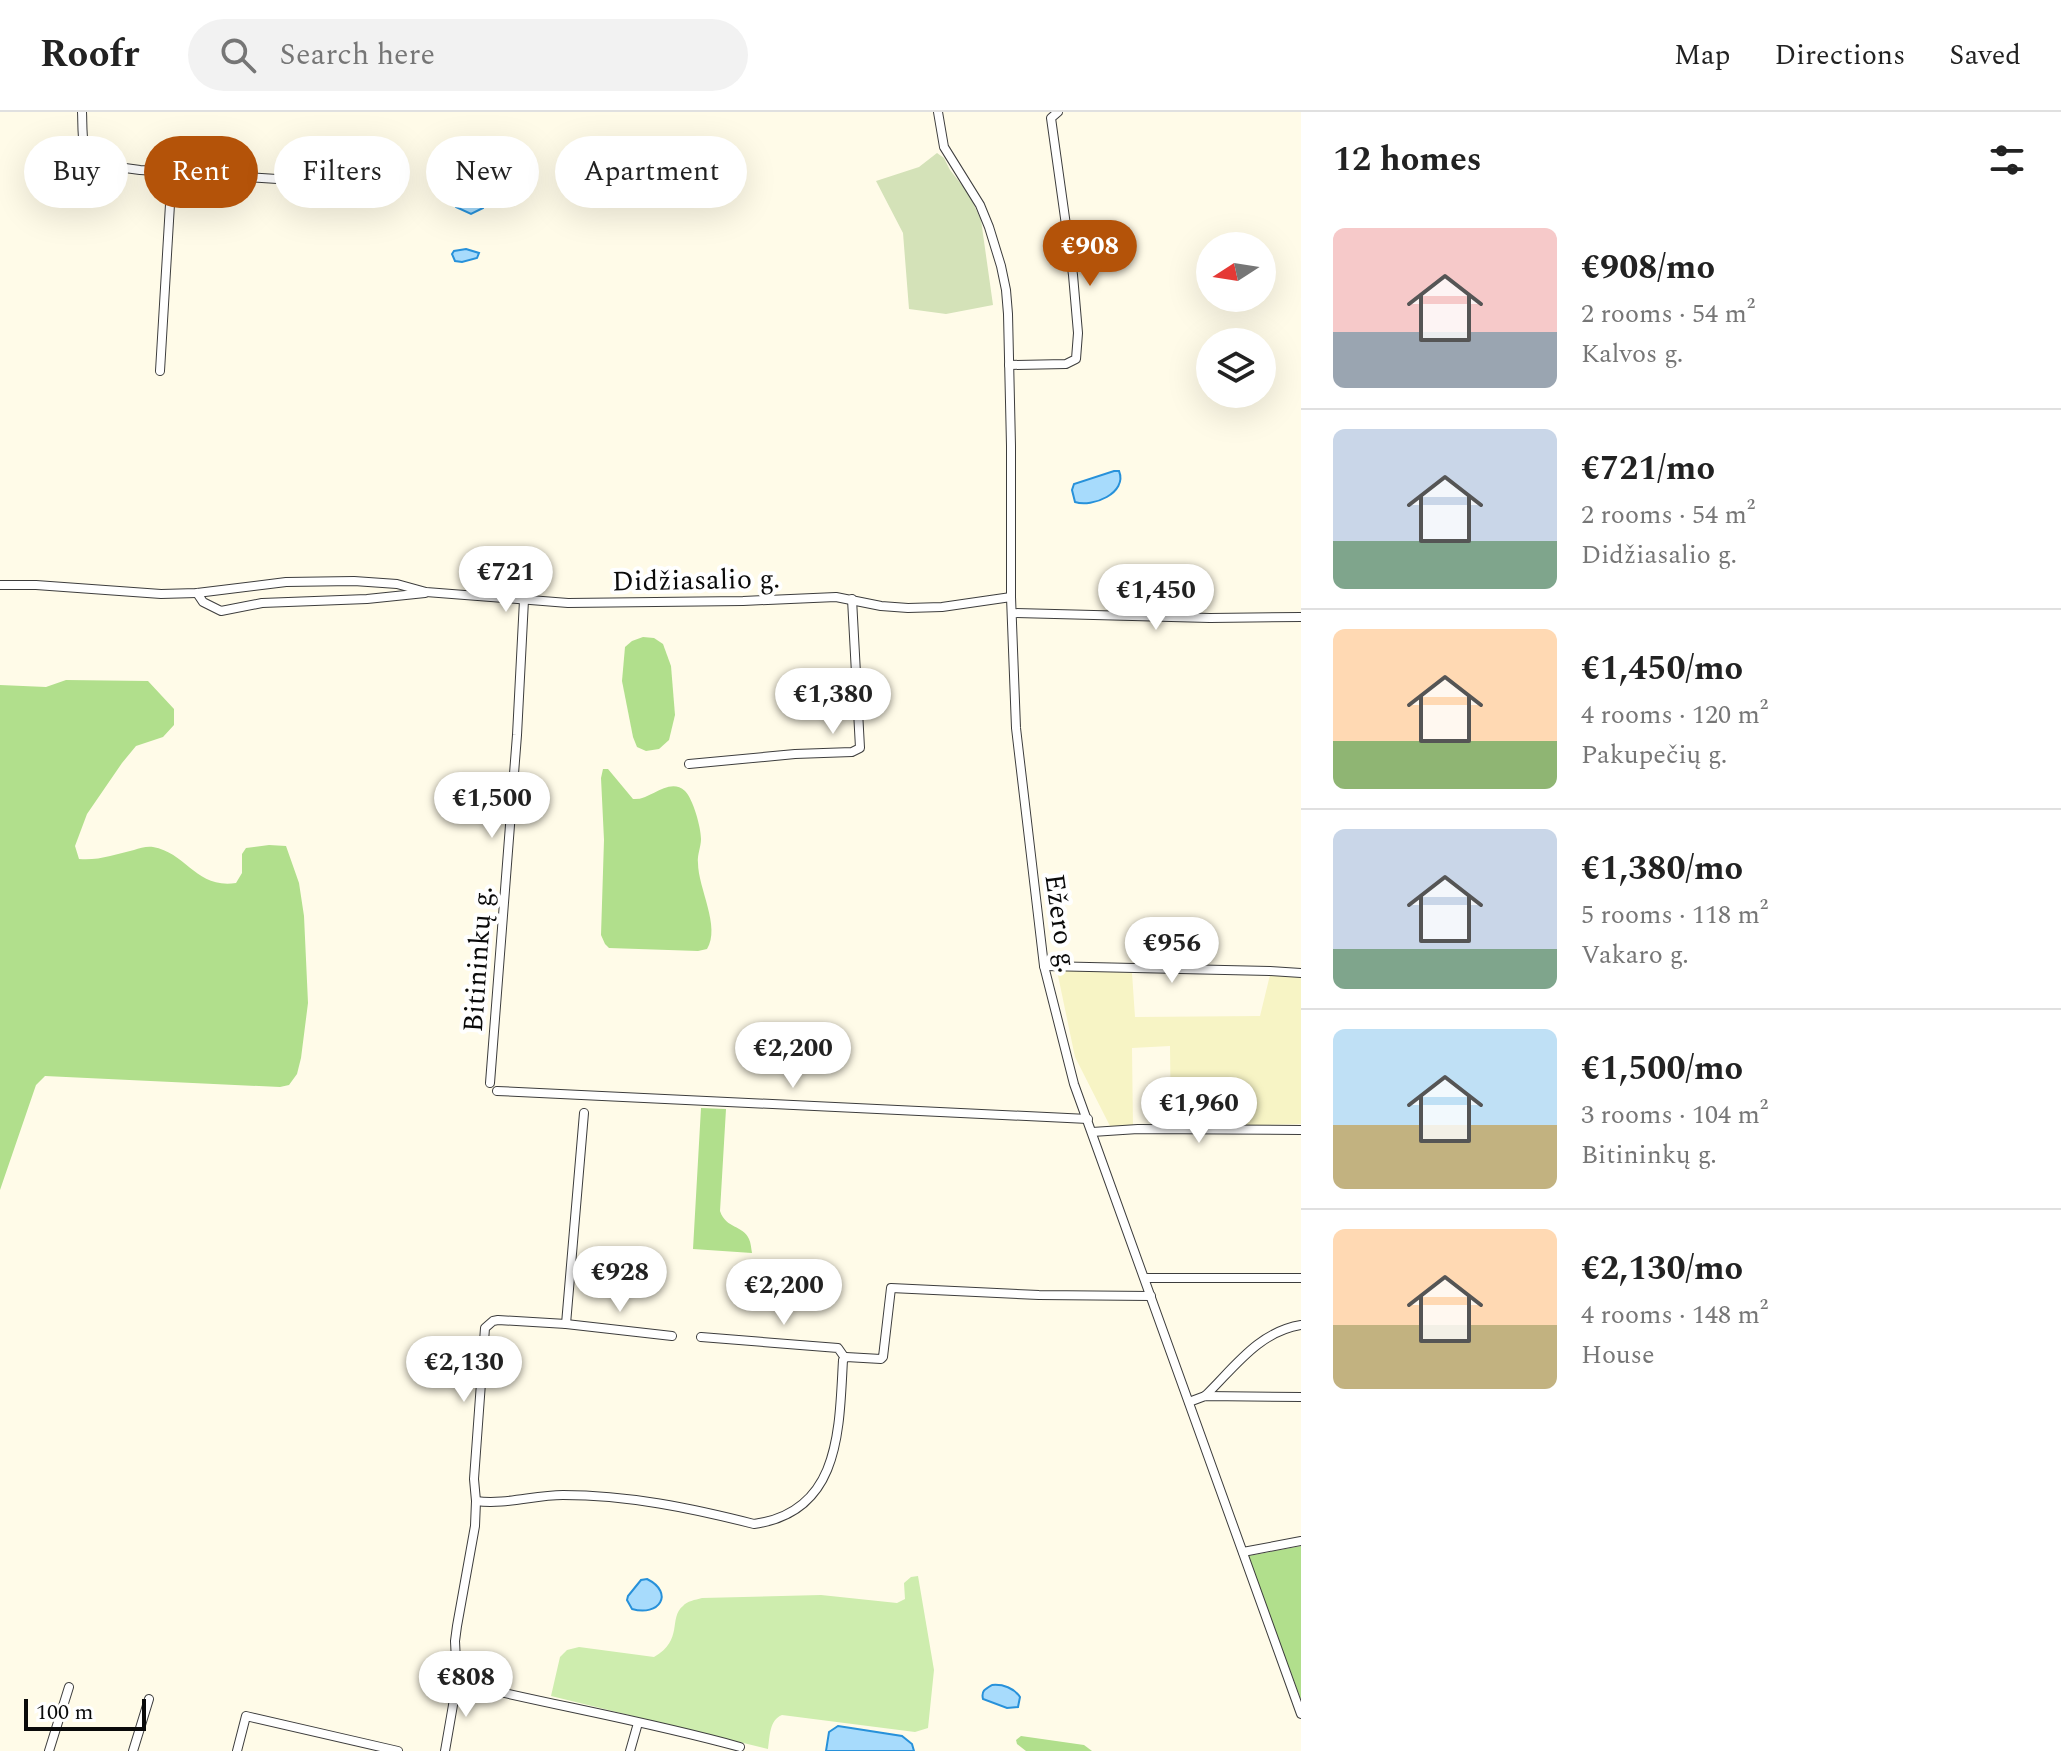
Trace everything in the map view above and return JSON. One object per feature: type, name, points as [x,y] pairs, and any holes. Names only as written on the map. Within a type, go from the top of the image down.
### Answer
[{"type":"street","points":[[82,112],[84,146],[90,161],[107,167],[144,169]]},
{"type":"street","name":"Ežero g.","points":[[938,112],[944,147],[980,205],[1001,266],[1008,314],[1011,597],[1016,728],[1044,966],[1066,1055],[1092,1132],[1301,1714]]},
{"type":"street","points":[[1009,365],[1066,364],[1076,359],[1078,333],[1073,275],[1051,118],[1058,112]]},
{"type":"street","points":[[160,371],[170,208]]},
{"type":"street","name":"Didžiasalio g.","points":[[0,585],[161,594],[197,593],[264,583],[354,581],[397,584],[426,592],[568,603],[836,597],[909,608],[942,607],[1011,597]]},
{"type":"street","points":[[197,593],[203,602],[221,611],[262,603],[367,599],[426,592]]},
{"type":"street","points":[[689,764],[852,752],[860,748],[852,599]]},
{"type":"street","name":"Bitininkų g.","points":[[524,600],[494,1087],[1088,1119]]},
{"type":"street","points":[[1012,613],[1301,617]]},
{"type":"street","points":[[1044,966],[1301,973]]},
{"type":"street","points":[[566,1324],[584,1113]]},
{"type":"street","points":[[1092,1132],[1138,1129],[1301,1130]]},
{"type":"street","points":[[1145,1278],[1301,1278]]},
{"type":"street","points":[[845,1358],[883,1357],[891,1288],[1039,1295],[1151,1296]]},
{"type":"street","points":[[445,1751],[457,1682],[455,1641],[475,1526],[474,1479],[485,1328],[498,1320],[672,1336]]},
{"type":"street","points":[[1205,1396],[1253,1346],[1276,1332],[1301,1325]]},
{"type":"street","points":[[476,1501],[496,1503],[559,1495],[598,1496],[656,1503],[754,1524],[786,1516],[809,1501],[833,1454],[839,1426],[845,1358],[838,1348],[701,1337]]},
{"type":"street","points":[[1189,1402],[1205,1396],[1301,1397]]},
{"type":"street","points":[[1243,1552],[1301,1541]]},
{"type":"street","points":[[457,1682],[683,1731],[740,1747]]},
{"type":"street","points":[[49,1751],[69,1687]]},
{"type":"street","points":[[133,1751],[149,1699]]},
{"type":"street","points":[[237,1751],[246,1716],[398,1751]]},
{"type":"street","points":[[630,1751],[638,1723]]},
{"type":"shaded area","points":[[1056,966],[1132,973],[1135,1017],[1260,1016],[1270,975],[1301,977],[1301,1124],[1171,1127],[1170,1046],[1132,1048],[1133,1128],[1111,1128],[1075,1057]]},
{"type":"green space","points":[[937,153],[944,158],[969,194],[981,220],[993,305],[946,314],[909,309],[903,233],[876,181],[919,167]]},
{"type":"green space","points":[[643,637],[654,638],[663,644],[671,666],[675,715],[669,740],[659,749],[646,751],[637,747],[633,737],[622,681],[625,647]]},
{"type":"green space","points":[[66,680],[148,681],[174,709],[174,725],[163,737],[136,746],[87,814],[75,846],[79,859],[153,847],[175,856],[211,881],[236,883],[242,873],[242,854],[246,848],[286,846],[299,883],[304,916],[308,1003],[301,1058],[297,1074],[289,1085],[280,1087],[45,1076],[36,1085],[0,1190],[0,685],[46,687]]},
{"type":"green space","points":[[603,769],[608,769],[633,799],[673,786],[688,795],[701,834],[699,873],[712,930],[707,949],[609,948],[605,944],[601,935]]},
{"type":"green space","points":[[701,1108],[726,1109],[720,1211],[726,1221],[743,1231],[752,1253],[693,1249]]},
{"type":"green space","points":[[1301,1546],[1301,1700],[1248,1556]]},
{"type":"green space","points":[[918,1576],[934,1670],[928,1728],[915,1732],[782,1715],[772,1725],[768,1749],[551,1696],[560,1657],[567,1650],[579,1647],[654,1657],[669,1644],[679,1611],[691,1601],[702,1598],[821,1595],[897,1603],[905,1599],[904,1583]]},
{"type":"green space","points":[[1021,1736],[1084,1745],[1092,1751],[1026,1751],[1017,1744],[1016,1740]]},
{"type":"water","points":[[458,208],[483,208],[471,214]]},
{"type":"water","points":[[466,249],[479,253],[477,258],[455,261],[454,251]]},
{"type":"water","points":[[1119,471],[1120,479],[1114,492],[1099,501],[1075,502],[1074,484]]},
{"type":"water","points":[[647,1579],[660,1591],[660,1602],[650,1610],[632,1609],[628,1596],[641,1580]]},
{"type":"water","points":[[992,1685],[1015,1691],[1020,1697],[1018,1707],[1007,1708],[983,1699],[984,1690]]},
{"type":"water","points":[[838,1726],[902,1736],[912,1744],[914,1751],[826,1751],[829,1732]]}]
